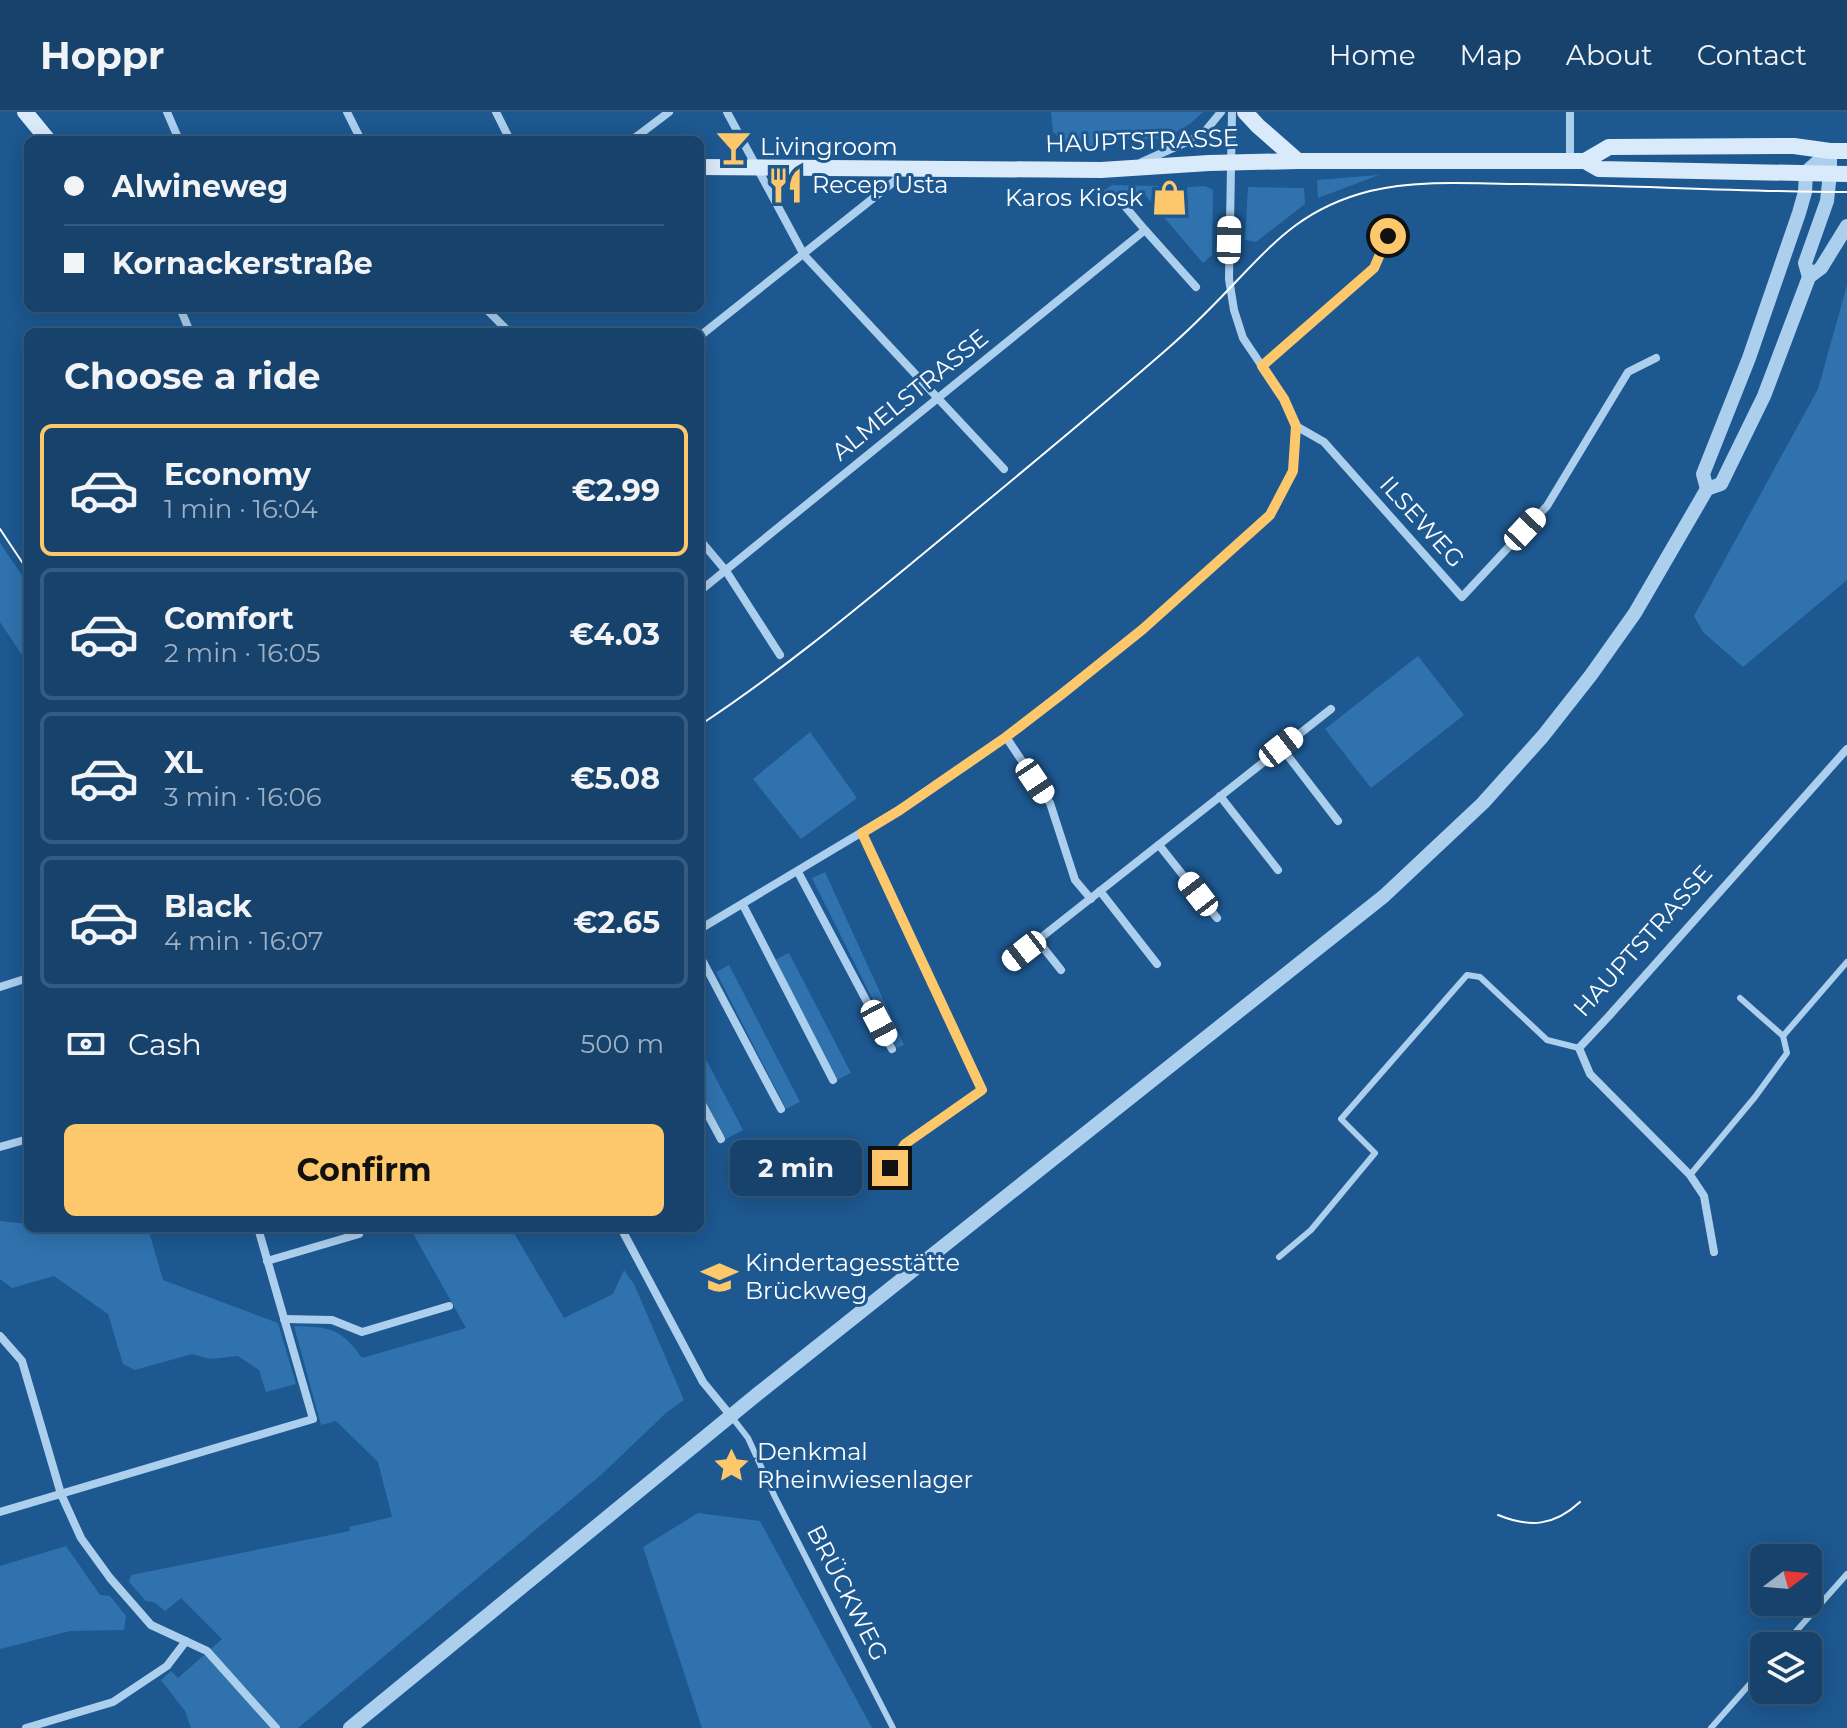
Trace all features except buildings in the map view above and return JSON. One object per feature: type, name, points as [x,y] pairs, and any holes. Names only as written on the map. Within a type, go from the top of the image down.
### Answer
[{"type":"main road","points":[[25,112],[45,136]]},
{"type":"main road","points":[[1245,112],[1298,161]]},
{"type":"main road","name":"HAUPTSTRASSE","points":[[1577,161],[1609,147],[1794,146],[1839,151]]},
{"type":"main road","name":"HAUPTSTRASSE","points":[[704,167],[1101,170],[1298,161],[1577,161],[1599,169],[1839,174]]},
{"type":"street","points":[[167,112],[177,136]]},
{"type":"street","points":[[347,112],[359,136]]},
{"type":"street","points":[[496,112],[508,136]]},
{"type":"street","points":[[637,136],[669,112]]},
{"type":"street","points":[[727,112],[804,255],[1004,469]]},
{"type":"street","points":[[1131,168],[1202,135],[1221,112]]},
{"type":"street","points":[[704,927],[900,810],[1006,737],[1143,629],[1270,515],[1293,471],[1296,426],[1284,399],[1243,338],[1234,310],[1230,289],[1232,112]]},
{"type":"street","points":[[1570,112],[1577,161]]},
{"type":"street","points":[[1707,489],[1703,474],[1749,358],[1799,213],[1806,172],[1839,151]]},
{"type":"street","points":[[1809,277],[1805,263],[1839,174],[1839,151]]},
{"type":"street","points":[[704,333],[896,180],[898,167]]},
{"type":"street","points":[[1123,204],[1196,287]]},
{"type":"street","points":[[350,1728],[731,1416],[1384,896],[1483,803],[1543,736],[1600,663],[1635,613],[1707,489],[1721,484],[1758,408],[1809,277],[1821,268],[1847,226]]},
{"type":"street","name":"ALMELSTRASSE","points":[[704,588],[1145,230]]},
{"type":"street","points":[[1262,366],[1374,268],[1388,236]]},
{"type":"street","points":[[489,312],[505,328]]},
{"type":"street","name":"ILSEWEG","points":[[1296,426],[1324,442],[1462,597],[1547,506],[1628,372],[1656,358]]},
{"type":"street","points":[[704,545],[726,571],[780,655]]},
{"type":"street","points":[[1010,962],[1331,709]]},
{"type":"street","points":[[1006,737],[1050,803],[1075,880],[1091,899]]},
{"type":"street","points":[[1281,747],[1338,821]]},
{"type":"street","name":"HAUPTSTRASSE","points":[[1714,1252],[1704,1196],[1690,1175],[1590,1074],[1579,1048],[1847,749]]},
{"type":"street","points":[[1220,796],[1278,870]]},
{"type":"street","points":[[862,833],[982,1090],[905,1144],[890,1168]]},
{"type":"street","points":[[1159,845],[1217,918]]},
{"type":"street","points":[[798,872],[892,1049]]},
{"type":"street","points":[[1100,891],[1157,964]]},
{"type":"street","points":[[743,905],[833,1080]]},
{"type":"street","points":[[1038,941],[1061,970]]},
{"type":"street","points":[[704,964],[781,1109]]},
{"type":"street","points":[[0,987],[24,979]]},
{"type":"street","points":[[704,1107],[721,1139]]},
{"type":"street","points":[[0,1147],[24,1140]]},
{"type":"street","points":[[0,1512],[313,1419],[259,1232]]},
{"type":"street","name":"BRÜCKWEG","points":[[623,1232],[703,1382],[731,1416]]},
{"type":"street","points":[[267,1261],[359,1234]]},
{"type":"street","points":[[284,1319],[332,1320],[362,1332],[449,1306]]},
{"type":"street","points":[[0,1336],[5,1348],[22,1361],[61,1494],[81,1538],[110,1578],[151,1625],[207,1651],[276,1728]]},
{"type":"street","points":[[26,1728],[113,1702],[167,1666],[186,1641]]},
{"type":"lane","points":[[1783,1036],[1847,962]]},
{"type":"lane","points":[[1279,1257],[1311,1230],[1375,1153],[1341,1119],[1467,975],[1480,977],[1547,1040],[1579,1048]]},
{"type":"lane","points":[[1690,1175],[1787,1053],[1783,1036],[1740,998]]},
{"type":"lane","name":"BRÜCKWEG","points":[[731,1416],[748,1438],[893,1728]]},
{"type":"lane","points":[[1795,1632],[1847,1574]]},
{"type":"lane","points":[[1711,1728],[1750,1684]]},
{"type":"shaded area","points":[[1051,112],[1203,112],[1190,124],[1163,139],[1112,139],[1095,146],[1068,146],[1053,132]]},
{"type":"shaded area","points":[[1379,175],[1318,198],[1317,180]]},
{"type":"shaded area","points":[[1112,185],[1158,186],[1160,209],[1180,209],[1180,188],[1205,186],[1213,190],[1212,255],[1203,263],[1145,195],[1120,196],[1112,201],[1103,191]]},
{"type":"shaded area","points":[[1248,187],[1304,188],[1305,204],[1256,242],[1245,240]]},
{"type":"shaded area","points":[[1847,285],[1847,580],[1743,667],[1703,632],[1694,616],[1818,389]]},
{"type":"shaded area","points":[[0,543],[24,578],[24,658],[0,622]]},
{"type":"shaded area","points":[[1418,656],[1464,715],[1371,788],[1325,729]]},
{"type":"shaded area","points":[[810,732],[857,798],[801,839],[753,779]]},
{"type":"shaded area","points":[[825,872],[904,1045],[897,1048],[812,878]]},
{"type":"shaded area","points":[[789,953],[851,1073],[837,1080],[775,960]]},
{"type":"shaded area","points":[[729,965],[800,1102],[786,1109],[716,972]]},
{"type":"shaded area","points":[[704,1056],[743,1130],[726,1139],[704,1098]]},
{"type":"shaded area","points":[[0,1221],[24,1224],[24,1232],[149,1232],[163,1280],[278,1323],[296,1384],[266,1392],[259,1370],[238,1356],[210,1359],[192,1354],[135,1370],[123,1364],[108,1314],[54,1276],[12,1288],[0,1279]]},
{"type":"shaded area","points":[[412,1232],[513,1232],[564,1318],[613,1294],[624,1270],[634,1284],[684,1400],[667,1412],[601,1475],[298,1728],[191,1728],[185,1711],[161,1680],[171,1671],[178,1678],[222,1639],[181,1598],[165,1611],[154,1602],[146,1601],[129,1582],[131,1575],[350,1531],[349,1527],[392,1517],[378,1462],[336,1421],[321,1425],[294,1326],[334,1331],[348,1340],[362,1358],[466,1328]]},
{"type":"shaded area","points":[[698,1513],[760,1521],[872,1728],[702,1728],[643,1547]]},
{"type":"shaded area","points":[[66,1546],[100,1595],[110,1596],[126,1616],[124,1630],[70,1631],[0,1649],[0,1566]]},
{"type":"tram line","points":[[704,722],[814,642],[1015,478],[1174,343],[1276,241],[1326,207],[1370,191],[1427,184],[1847,192]]},
{"type":"tram line","points":[[0,529],[24,565]]},
{"type":"tram line","points":[[1498,1515],[1521,1522],[1541,1522],[1561,1516],[1580,1502]]},
{"type":"place","name":"Livingroom","points":[[734,147]]},
{"type":"place","name":"Recep Usta","points":[[786,185]]},
{"type":"place","name":"Karos Kiosk","points":[[1169,198]]},
{"type":"place","name":"Kindertagesstätte Brückweg","points":[[719,1277]]},
{"type":"place","name":"Denkmal Rheinwiesenlager","points":[[731,1466]]},
{"type":"route","points":[[890,1168],[905,1144],[982,1090],[862,833],[1006,737],[1062,694],[1143,629],[1270,515],[1293,471],[1296,426],[1284,399],[1262,366],[1374,268],[1388,236]]}]
